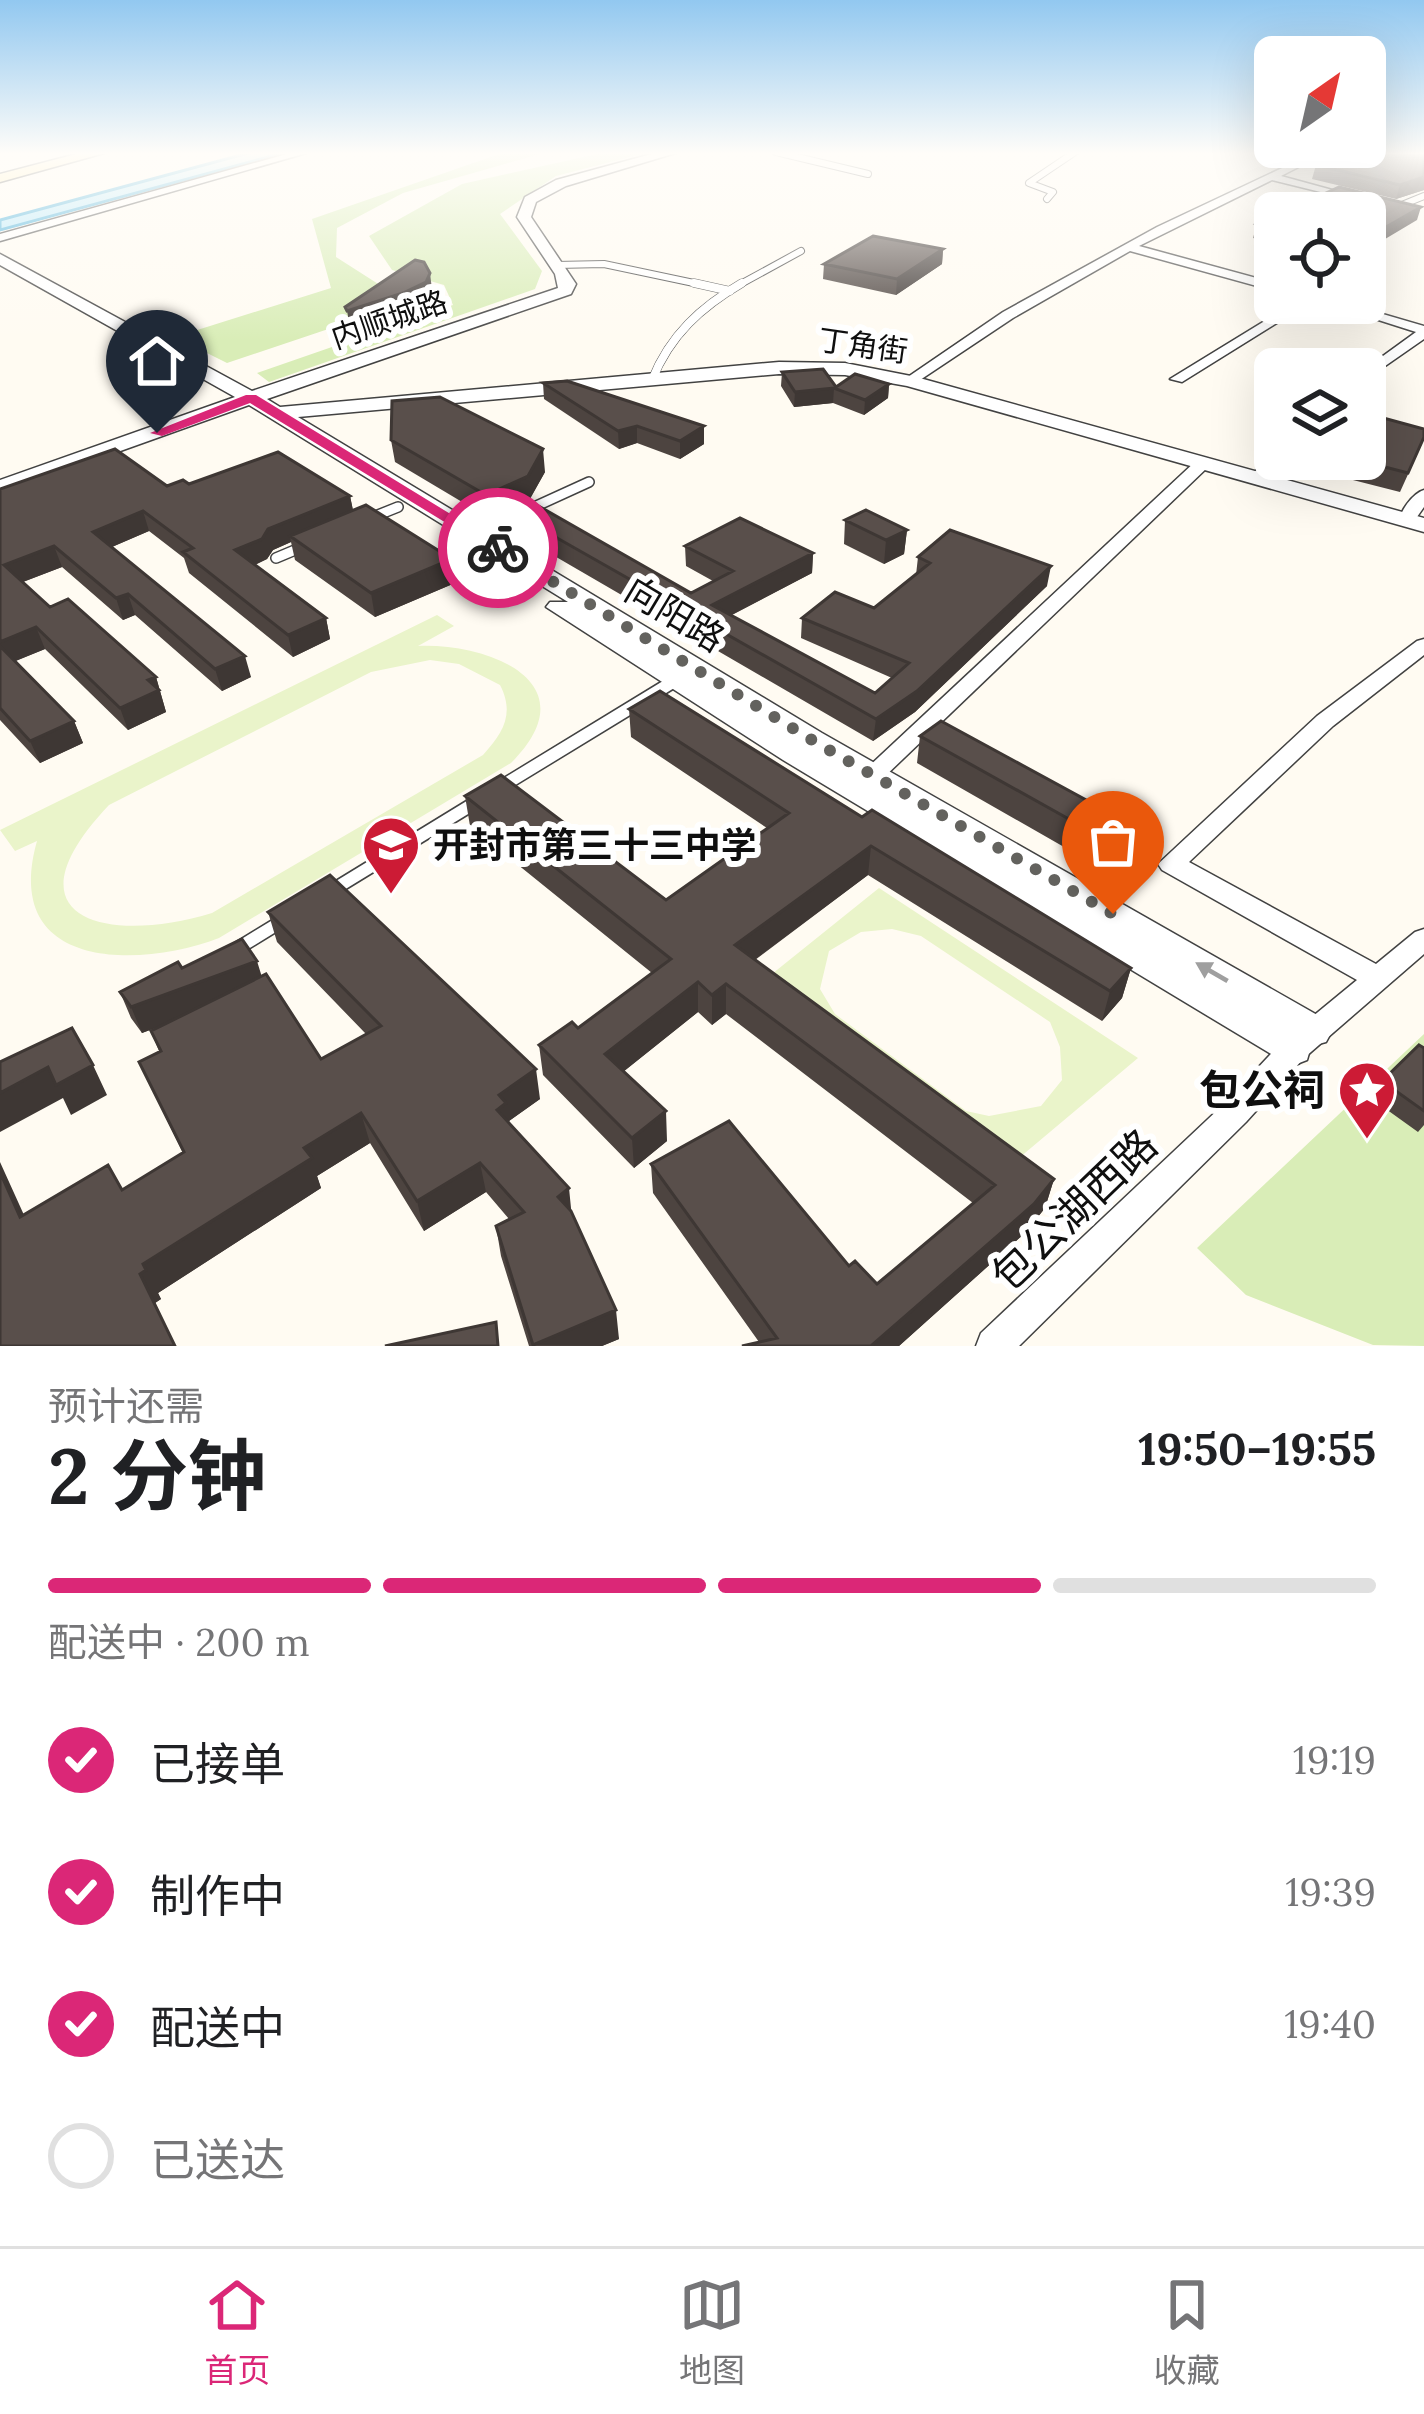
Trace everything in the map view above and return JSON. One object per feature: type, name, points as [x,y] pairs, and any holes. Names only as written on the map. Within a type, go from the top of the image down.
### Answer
[{"type":"street","points":[[0,238],[82,215]]},
{"type":"street","name":"内顺城路","points":[[0,487],[249,406],[565,291],[568,284],[525,215]]},
{"type":"street","points":[[908,380],[1008,315],[1195,215]]},
{"type":"street","points":[[1129,247],[1254,281]]},
{"type":"street","name":"向阳路","points":[[0,259],[475,534],[1304,1040]]},
{"type":"street","name":"向阳路","points":[[0,272],[249,406],[398,506],[676,680],[1304,1040]]},
{"type":"street","points":[[1386,320],[1424,332]]},
{"type":"street","points":[[1177,379],[1268,324]]},
{"type":"street","points":[[1386,360],[1424,332]]},
{"type":"street","name":"丁角街","points":[[249,406],[799,367],[844,368],[908,380],[1254,477]]},
{"type":"street","points":[[873,775],[1202,463]]},
{"type":"street","name":"丁角街","points":[[1265,480],[1415,522]]},
{"type":"street","points":[[1415,522],[1424,495]]},
{"type":"street","points":[[1376,977],[1172,864],[1325,721],[1424,645]]},
{"type":"street","name":"包公湖西路","points":[[994,1346],[1304,1040],[1424,939]]},
{"type":"lane","points":[[652,380],[675,336],[730,291],[801,251]]},
{"type":"lane","points":[[556,265],[604,264],[730,291]]},
{"type":"lane","points":[[475,534],[589,482]]},
{"type":"lane","points":[[357,524],[398,506]]},
{"type":"lane","points":[[276,558],[316,541]]},
{"type":"lane","points":[[315,901],[676,680]]},
{"type":"lane","points":[[235,950],[295,914]]},
{"type":"green space","points":[[362,215],[337,228],[336,257],[397,296],[364,317],[227,363],[175,337],[331,288],[312,219]]},
{"type":"green space","points":[[407,215],[501,215],[542,271],[535,289],[269,382],[257,373],[453,305],[444,285],[392,270],[369,236]]},
{"type":"green space","points":[[437,615],[454,626],[418,646],[474,652],[500,661],[522,673],[536,690],[540,711],[533,735],[511,763],[219,938],[187,948],[117,955],[85,950],[58,937],[39,916],[31,884],[37,841],[15,851],[0,830]],"holes":[[[430,660],[459,664],[500,685],[504,695],[505,723],[483,755],[212,913],[137,926],[105,923],[81,914],[66,898],[64,875],[78,844],[109,805],[371,672]]]},
{"type":"green space","points":[[879,888],[1138,1058],[1006,1169],[757,986]],"holes":[[[892,929],[921,936],[1050,1022],[1060,1047],[1062,1080],[1041,1106],[989,1116],[966,1111],[835,1014],[820,989],[829,951],[861,932]]]},
{"type":"green space","name":"包公祠","points":[[1424,1034],[1424,1346],[1373,1345],[1246,1295],[1197,1248]]},
{"type":"water","points":[[19,215],[56,215],[0,230],[0,220]]},
{"type":"building","points":[[1386,215],[1407,215],[1386,227]]},
{"type":"building","points":[[873,236],[943,249],[897,279],[824,264]]},
{"type":"building","points":[[415,260],[424,262],[430,273],[426,282],[347,311],[345,307]]},
{"type":"building","points":[[823,369],[836,387],[855,374],[889,384],[865,400],[834,388],[795,392],[782,372]]},
{"type":"building","points":[[567,381],[704,426],[680,441],[637,426],[618,431],[543,383]]},
{"type":"building","points":[[440,397],[543,449],[528,476],[486,495],[391,440],[392,401]]},
{"type":"building","points":[[1386,419],[1424,429],[1408,473],[1386,467]]},
{"type":"building","points":[[115,449],[167,486],[183,480],[189,484],[278,452],[350,496],[268,529],[262,539],[235,550],[326,618],[288,635],[183,552],[193,548],[143,511],[93,532],[245,656],[215,669],[128,594],[116,598],[54,546],[4,565],[50,607],[68,599],[156,677],[148,680],[159,690],[120,708],[36,627],[0,642],[0,489]]},
{"type":"building","points":[[528,500],[691,593],[733,571],[685,546],[740,518],[813,553],[712,605],[875,693],[909,663],[802,618],[835,592],[874,608],[930,563],[918,557],[950,530],[1051,566],[917,691],[876,719],[506,509]]},
{"type":"building","points":[[366,505],[452,559],[371,593],[290,536]]},
{"type":"building","points":[[866,510],[907,530],[886,540],[845,520]]},
{"type":"building","points":[[0,646],[74,721],[30,741],[0,708]]},
{"type":"building","points":[[660,691],[862,817],[872,810],[1131,968],[1110,991],[871,846],[735,945],[1054,1179],[1034,1204],[871,1346],[742,1346],[777,1338],[651,1164],[729,1121],[849,1266],[855,1261],[877,1284],[995,1185],[726,984],[712,995],[698,982],[605,1054],[666,1111],[632,1138],[539,1045],[572,1022],[578,1028],[671,959],[465,796],[501,775],[666,900],[789,813],[629,709]]},
{"type":"building","points":[[941,721],[1112,814],[1092,832],[920,736]]},
{"type":"building","points":[[330,875],[536,1069],[499,1095],[506,1103],[497,1110],[569,1188],[558,1197],[571,1211],[616,1310],[533,1345],[496,1226],[524,1212],[480,1163],[417,1201],[361,1113],[304,1148],[312,1158],[143,1264],[146,1270],[140,1274],[175,1346],[0,1346],[0,1172],[20,1217],[108,1165],[122,1190],[184,1152],[139,1062],[161,1051],[151,1031],[266,974],[321,1059],[381,1026],[268,912]]},
{"type":"building","points":[[242,939],[257,961],[131,1007],[120,992],[178,962],[182,968]]},
{"type":"building","points":[[72,1028],[93,1065],[56,1085],[48,1067],[0,1093],[0,1062]]},
{"type":"building","points":[[1419,1045],[1424,1048],[1424,1111],[1382,1081]]},
{"type":"building","points":[[496,1322],[498,1346],[385,1346]]},
{"type":"way so far","points":[[498,548],[812,740],[1113,914]]},
{"type":"place","name":"开封市第三十三中学","points":[[391,896]]},
{"type":"place","name":"包公祠","points":[[1367,1141]]},
{"type":"route","points":[[157,433],[251,398],[498,548]]}]
